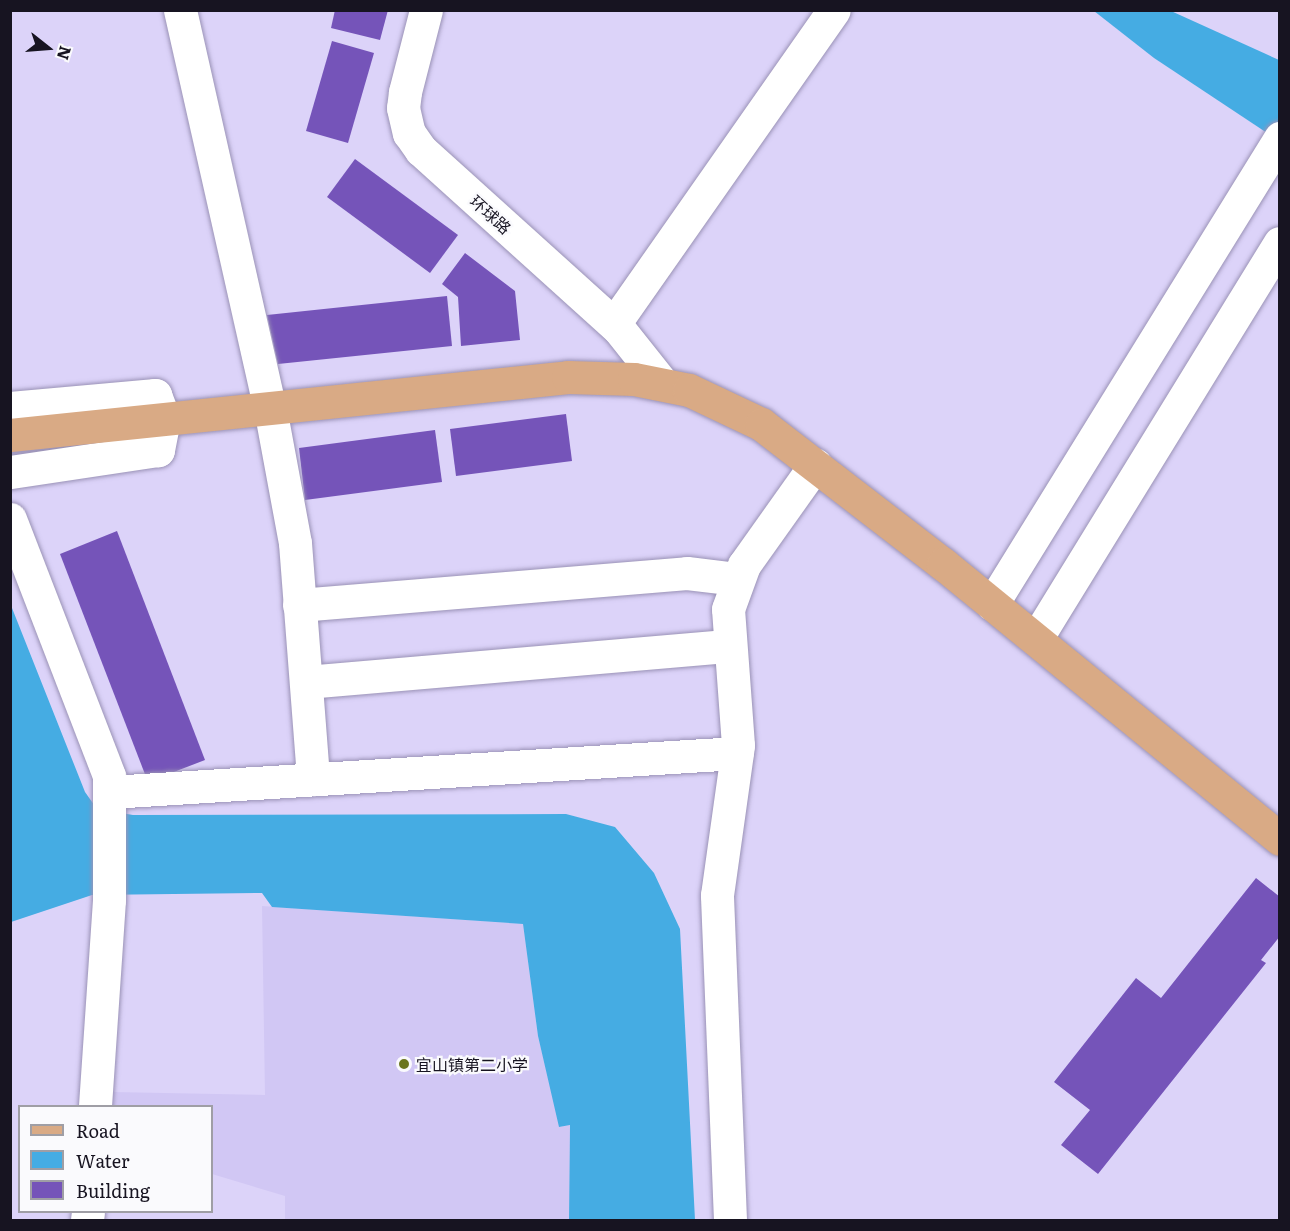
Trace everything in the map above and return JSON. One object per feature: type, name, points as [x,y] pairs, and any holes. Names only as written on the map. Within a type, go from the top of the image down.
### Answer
[{"type":"main road","points":[[13,425],[164,419],[568,377],[662,383],[739,411],[815,465],[1036,639],[1280,839]]},
{"type":"street","points":[[180,10],[270,408],[295,543],[314,779]]},
{"type":"street","name":"环球路","points":[[426,10],[405,92],[403,108],[409,133],[421,150],[614,324],[662,383]]},
{"type":"street","points":[[614,324],[834,10]]},
{"type":"street","points":[[992,604],[1280,138]]},
{"type":"street","points":[[1036,639],[1280,243]]},
{"type":"street","points":[[10,472],[158,450],[164,419]]},
{"type":"street","points":[[730,1221],[717,895],[737,753],[728,609],[736,579],[815,465]]},
{"type":"street","points":[[10,519],[109,776],[111,803],[109,900],[95,1105]]},
{"type":"street","points":[[299,605],[687,573],[736,579]]},
{"type":"street","points":[[306,681],[729,646]]},
{"type":"street","points":[[111,803],[314,779],[737,753]]},
{"type":"shaded area","name":"宜山镇第二小学","points":[[262,906],[523,924],[538,1036],[560,1127],[570,1125],[569,1220],[285,1220],[285,1196],[213,1174],[213,1105],[111,1105],[112,1092],[265,1095]]},
{"type":"water","points":[[1094,11],[1171,11],[1279,60],[1279,141],[1154,58]]},
{"type":"water","points":[[10,603],[85,792],[97,809],[133,815],[566,814],[615,827],[654,873],[680,929],[695,1220],[569,1220],[570,1125],[559,1127],[538,1036],[523,924],[272,907],[262,893],[92,895],[11,922]]},
{"type":"building","points":[[335,10],[388,10],[380,40],[331,28]]},
{"type":"building","points":[[332,41],[374,53],[348,143],[306,131]]},
{"type":"building","points":[[355,159],[458,235],[430,273],[327,197]]},
{"type":"building","points":[[465,253],[515,291],[520,340],[461,346],[458,297],[442,284]]},
{"type":"building","points":[[447,296],[452,346],[278,364],[267,315]]},
{"type":"building","points":[[566,414],[572,461],[456,476],[450,429]]},
{"type":"building","points":[[435,430],[442,482],[305,500],[299,448]]},
{"type":"building","points":[[117,531],[205,760],[148,782],[60,554]]},
{"type":"building","points":[[1256,878],[1280,897],[1280,936],[1261,960],[1266,963],[1098,1174],[1061,1145],[1090,1110],[1054,1082],[1136,978],[1161,998]]},
{"type":"place","name":"宜山镇第二小学","points":[[404,1064]]}]
